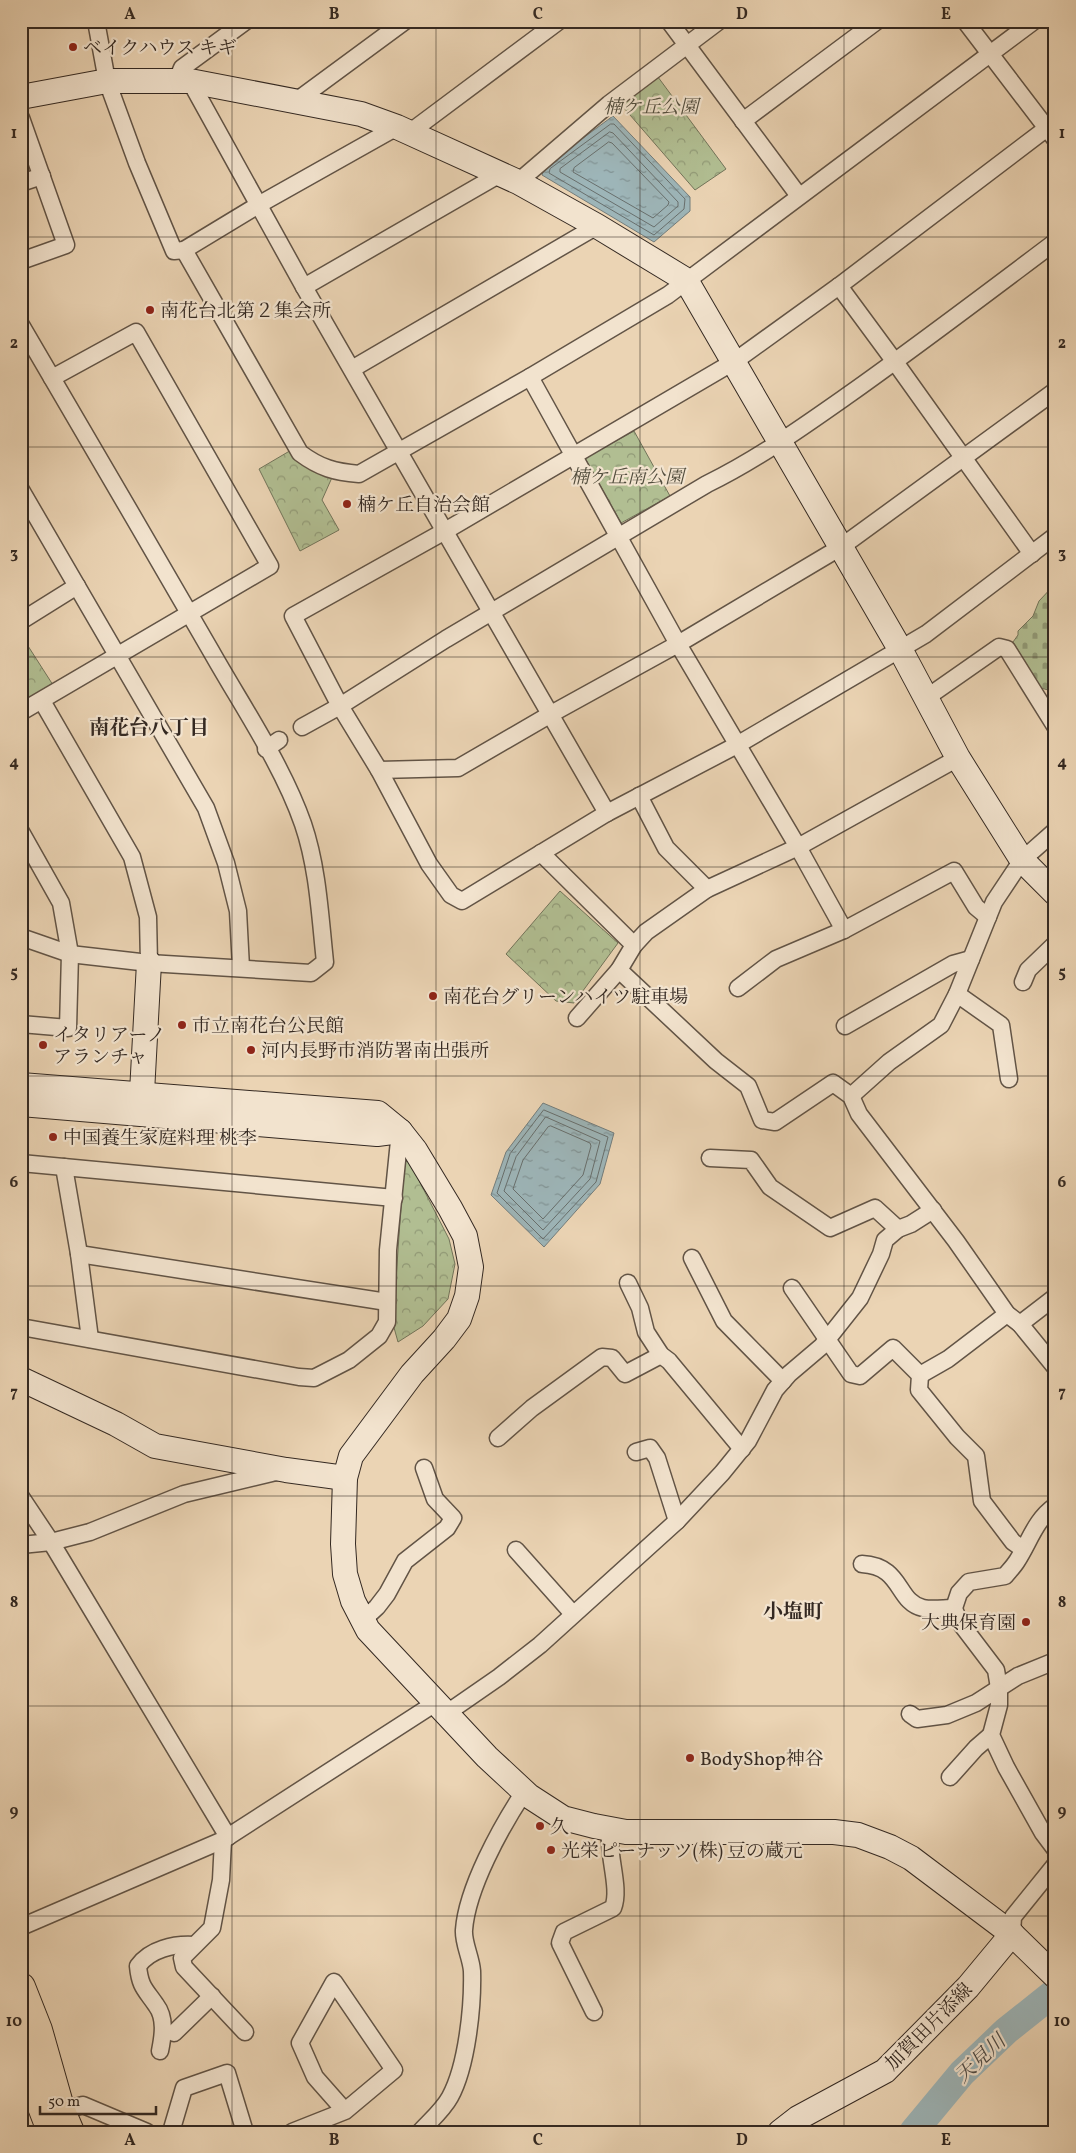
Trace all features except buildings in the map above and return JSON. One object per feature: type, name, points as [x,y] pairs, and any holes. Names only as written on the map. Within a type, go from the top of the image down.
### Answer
[{"type":"highway","points":[[21,1987],[38,2030],[61,2125]]},
{"type":"highway","points":[[21,2018],[26,2089],[61,2125]]},
{"type":"highway","points":[[21,2052],[35,2132]]},
{"type":"street","points":[[96,21],[106,81],[137,163],[174,251],[184,250],[260,204],[403,130],[560,21]]},
{"type":"street","points":[[246,21],[182,68],[184,80],[260,204],[304,287],[607,813]]},
{"type":"street","points":[[669,21],[799,196]]},
{"type":"street","points":[[304,287],[509,178],[719,21]]},
{"type":"street","points":[[743,121],[877,21]]},
{"type":"street","points":[[965,21],[1052,130],[735,361],[445,531],[294,616],[340,706],[379,770],[429,864],[451,895],[462,901],[607,813],[737,745],[926,634],[1055,536]]},
{"type":"street","points":[[184,250],[300,453],[315,465],[341,473],[359,474],[668,295],[1034,21]]},
{"type":"street","points":[[295,102],[398,23]]},
{"type":"street","points":[[21,98],[106,81],[184,80],[361,114],[403,130],[509,178],[597,226],[686,280],[735,361],[900,649],[958,758],[1022,860],[1055,893]]},
{"type":"street","points":[[21,118],[66,246],[21,262]]},
{"type":"street","points":[[21,183],[42,176]]},
{"type":"street","points":[[352,369],[597,226]]},
{"type":"street","points":[[302,727],[340,706],[446,639],[781,443],[895,362],[1055,242]]},
{"type":"street","points":[[838,286],[895,362],[1032,554]]},
{"type":"street","points":[[21,325],[188,612],[273,744],[289,792],[303,825],[310,851],[319,898],[325,962],[311,973],[149,963],[70,954],[21,937]]},
{"type":"street","points":[[21,712],[188,612],[270,566],[136,332],[52,378]]},
{"type":"street","points":[[530,376],[678,644],[798,847],[844,930]]},
{"type":"street","points":[[379,770],[458,768],[678,644],[841,547],[1055,392]]},
{"type":"street","points":[[21,490],[206,808],[226,863],[238,911],[241,968]]},
{"type":"street","points":[[21,621],[77,586]]},
{"type":"street","points":[[926,698],[998,647],[1007,649],[1055,726]]},
{"type":"street","points":[[42,700],[132,858],[148,917],[149,963],[141,1105]]},
{"type":"street","points":[[577,1018],[619,970],[634,945],[646,932],[707,889],[798,847],[958,758]]},
{"type":"street","points":[[639,796],[666,848],[707,889]]},
{"type":"street","points":[[850,1096],[889,1062],[941,1025],[957,994],[994,902],[1022,860],[1055,831]]},
{"type":"street","points":[[21,832],[60,903],[70,954],[68,1028],[21,1024]]},
{"type":"street","points":[[541,853],[634,945]]},
{"type":"street","points":[[738,988],[776,959],[844,930],[954,871],[976,907],[988,917]]},
{"type":"street","points":[[1023,982],[1028,970],[1055,944]]},
{"type":"street","points":[[845,1026],[953,964],[971,959]]},
{"type":"street","points":[[619,970],[716,1061],[748,1086],[762,1120],[775,1122],[833,1083],[850,1096],[859,1114],[880,1143],[933,1210],[1014,1319],[1055,1367]]},
{"type":"street","points":[[957,994],[1000,1025],[1010,1079]]},
{"type":"street","points":[[21,1086],[141,1105]]},
{"type":"street","points":[[21,1104],[141,1105],[378,1113],[400,1131],[419,1158],[464,1236],[471,1267],[468,1296],[460,1319],[444,1340],[412,1374],[351,1456],[345,1478],[343,1544],[345,1574],[353,1601],[368,1630],[487,1757],[524,1792],[563,1818],[626,1832],[834,1832],[858,1835],[890,1847],[911,1858],[1012,1934],[1052,1973]]},
{"type":"street","points":[[21,1327],[299,1377],[314,1378],[349,1360],[379,1336],[387,1322],[388,1250],[400,1131]]},
{"type":"street","points":[[710,1158],[751,1160],[770,1187],[830,1228],[874,1208],[898,1228]]},
{"type":"street","points":[[21,1163],[394,1198]]},
{"type":"street","points":[[64,1167],[79,1254],[90,1339]]},
{"type":"street","points":[[21,1927],[225,1838],[442,1708],[499,1677],[677,1521],[722,1473],[748,1441],[775,1390],[827,1340],[860,1298],[881,1254],[885,1240],[898,1228],[912,1224],[933,1210]]},
{"type":"street","points":[[79,1254],[387,1302]]},
{"type":"street","points":[[692,1258],[724,1321],[783,1381]]},
{"type":"street","points":[[628,1283],[640,1308],[646,1332],[660,1355],[669,1361],[742,1449]]},
{"type":"street","points":[[792,1288],[851,1374],[860,1376],[893,1348],[920,1375]]},
{"type":"street","points":[[920,1375],[1055,1297]]},
{"type":"street","points":[[498,1438],[532,1408],[602,1358],[612,1358],[625,1374],[660,1355]]},
{"type":"street","points":[[920,1375],[918,1390],[957,1437],[976,1456],[982,1501],[1012,1542],[1023,1549]]},
{"type":"street","points":[[21,1379],[116,1424],[154,1446],[286,1470],[345,1478]]},
{"type":"street","points":[[636,1452],[650,1448],[657,1458],[677,1521]]},
{"type":"street","points":[[363,1620],[377,1608],[387,1594],[405,1561],[447,1528],[453,1518],[436,1499],[424,1468]]},
{"type":"street","points":[[21,1545],[51,1542],[90,1532],[184,1494],[286,1470]]},
{"type":"street","points":[[21,1497],[51,1542],[225,1838],[221,1880],[212,1928],[182,1958],[184,1967],[245,2032]]},
{"type":"street","points":[[950,1777],[976,1748],[991,1735],[999,1705],[996,1670],[958,1620],[954,1608],[959,1593],[969,1582],[1005,1576],[1018,1560],[1044,1513],[1055,1506]]},
{"type":"street","points":[[516,1550],[573,1614]]},
{"type":"street","points":[[862,1564],[871,1564],[890,1573],[908,1599],[922,1608],[954,1608]]},
{"type":"street","points":[[910,1714],[917,1719],[947,1715],[976,1703],[1018,1676],[1055,1661]]},
{"type":"street","points":[[991,1735],[1006,1767],[1043,1833],[1055,1849]]},
{"type":"street","points":[[420,2132],[449,2098],[459,2075],[472,2004],[472,1968],[464,1932],[468,1905],[504,1823],[524,1792]]},
{"type":"street","points":[[594,2012],[560,1943],[564,1932],[613,1908],[617,1898],[608,1844],[610,1829]]},
{"type":"street","points":[[1012,1934],[1013,1917],[1055,1865]]},
{"type":"street","name":"加賀田片添線","points":[[780,2132],[798,2118],[885,2070],[968,1987],[1012,1934]]},
{"type":"street","points":[[160,2051],[163,2034],[162,2018],[157,2006],[142,1988],[138,1966],[144,1957],[152,1953],[183,1945],[193,1945]]},
{"type":"street","points":[[292,2132],[345,2111],[394,2070],[334,1982],[300,2044],[315,2077],[345,2111]]},
{"type":"street","points":[[174,2033],[212,1996]]},
{"type":"street","points":[[171,2132],[184,2088],[227,2074],[245,2132]]},
{"type":"street","points":[[61,2125],[83,2104],[147,2132]]},
{"type":"green space","name":"楠ケ丘公園","points":[[655,73],[726,169],[695,190],[617,100]]},
{"type":"green space","name":"楠ケ丘南公園","points":[[634,431],[670,496],[621,523],[585,458]]},
{"type":"green space","points":[[293,449],[334,473],[322,500],[339,530],[300,551],[259,469]]},
{"type":"green space","points":[[1055,584],[1055,692],[1041,688],[1013,642],[1018,635],[1018,631],[1033,616],[1039,601]]},
{"type":"green space","points":[[21,635],[53,685],[23,703],[21,701]]},
{"type":"green space","points":[[560,891],[618,943],[574,1003],[556,1001],[506,954]]},
{"type":"green space","points":[[409,1161],[449,1239],[455,1264],[448,1299],[423,1326],[398,1342],[393,1324],[404,1162]]},
{"type":"water","points":[[613,116],[690,197],[690,211],[654,242],[542,175],[545,166]]},
{"type":"water","points":[[543,1103],[614,1133],[600,1184],[544,1247],[491,1195],[506,1152]]},
{"type":"waterway","name":"天見川","points":[[913,2132],[962,2073],[1006,2031],[1055,1992]]},
{"type":"place","name":"ベイクハウス キギ","points":[[73,47]]},
{"type":"place","name":"南花台北第２集会所","points":[[150,310]]},
{"type":"place","name":"楠ケ丘自治会館","points":[[347,504]]},
{"type":"place","name":"南花台グリーンハイツ駐車場","points":[[433,996]]},
{"type":"place","name":"市立南花台公民館","points":[[182,1025]]},
{"type":"place","name":"イタリアーノ アランチャ","points":[[43,1045]]},
{"type":"place","name":"河内長野市消防署南出張所","points":[[251,1050]]},
{"type":"place","name":"中国養生家庭料理 桃李","points":[[53,1137]]},
{"type":"place","name":"大典保育園","points":[[1026,1622]]},
{"type":"place","name":"BodyShop神谷","points":[[690,1758]]},
{"type":"place","name":"久","points":[[540,1826]]},
{"type":"place","name":"光栄ピーナッツ(株) 豆の蔵元","points":[[551,1850]]},
{"type":"district","name":"南花台八丁目","points":[[149,727]]},
{"type":"district","name":"小塩町","points":[[793,1611]]}]
